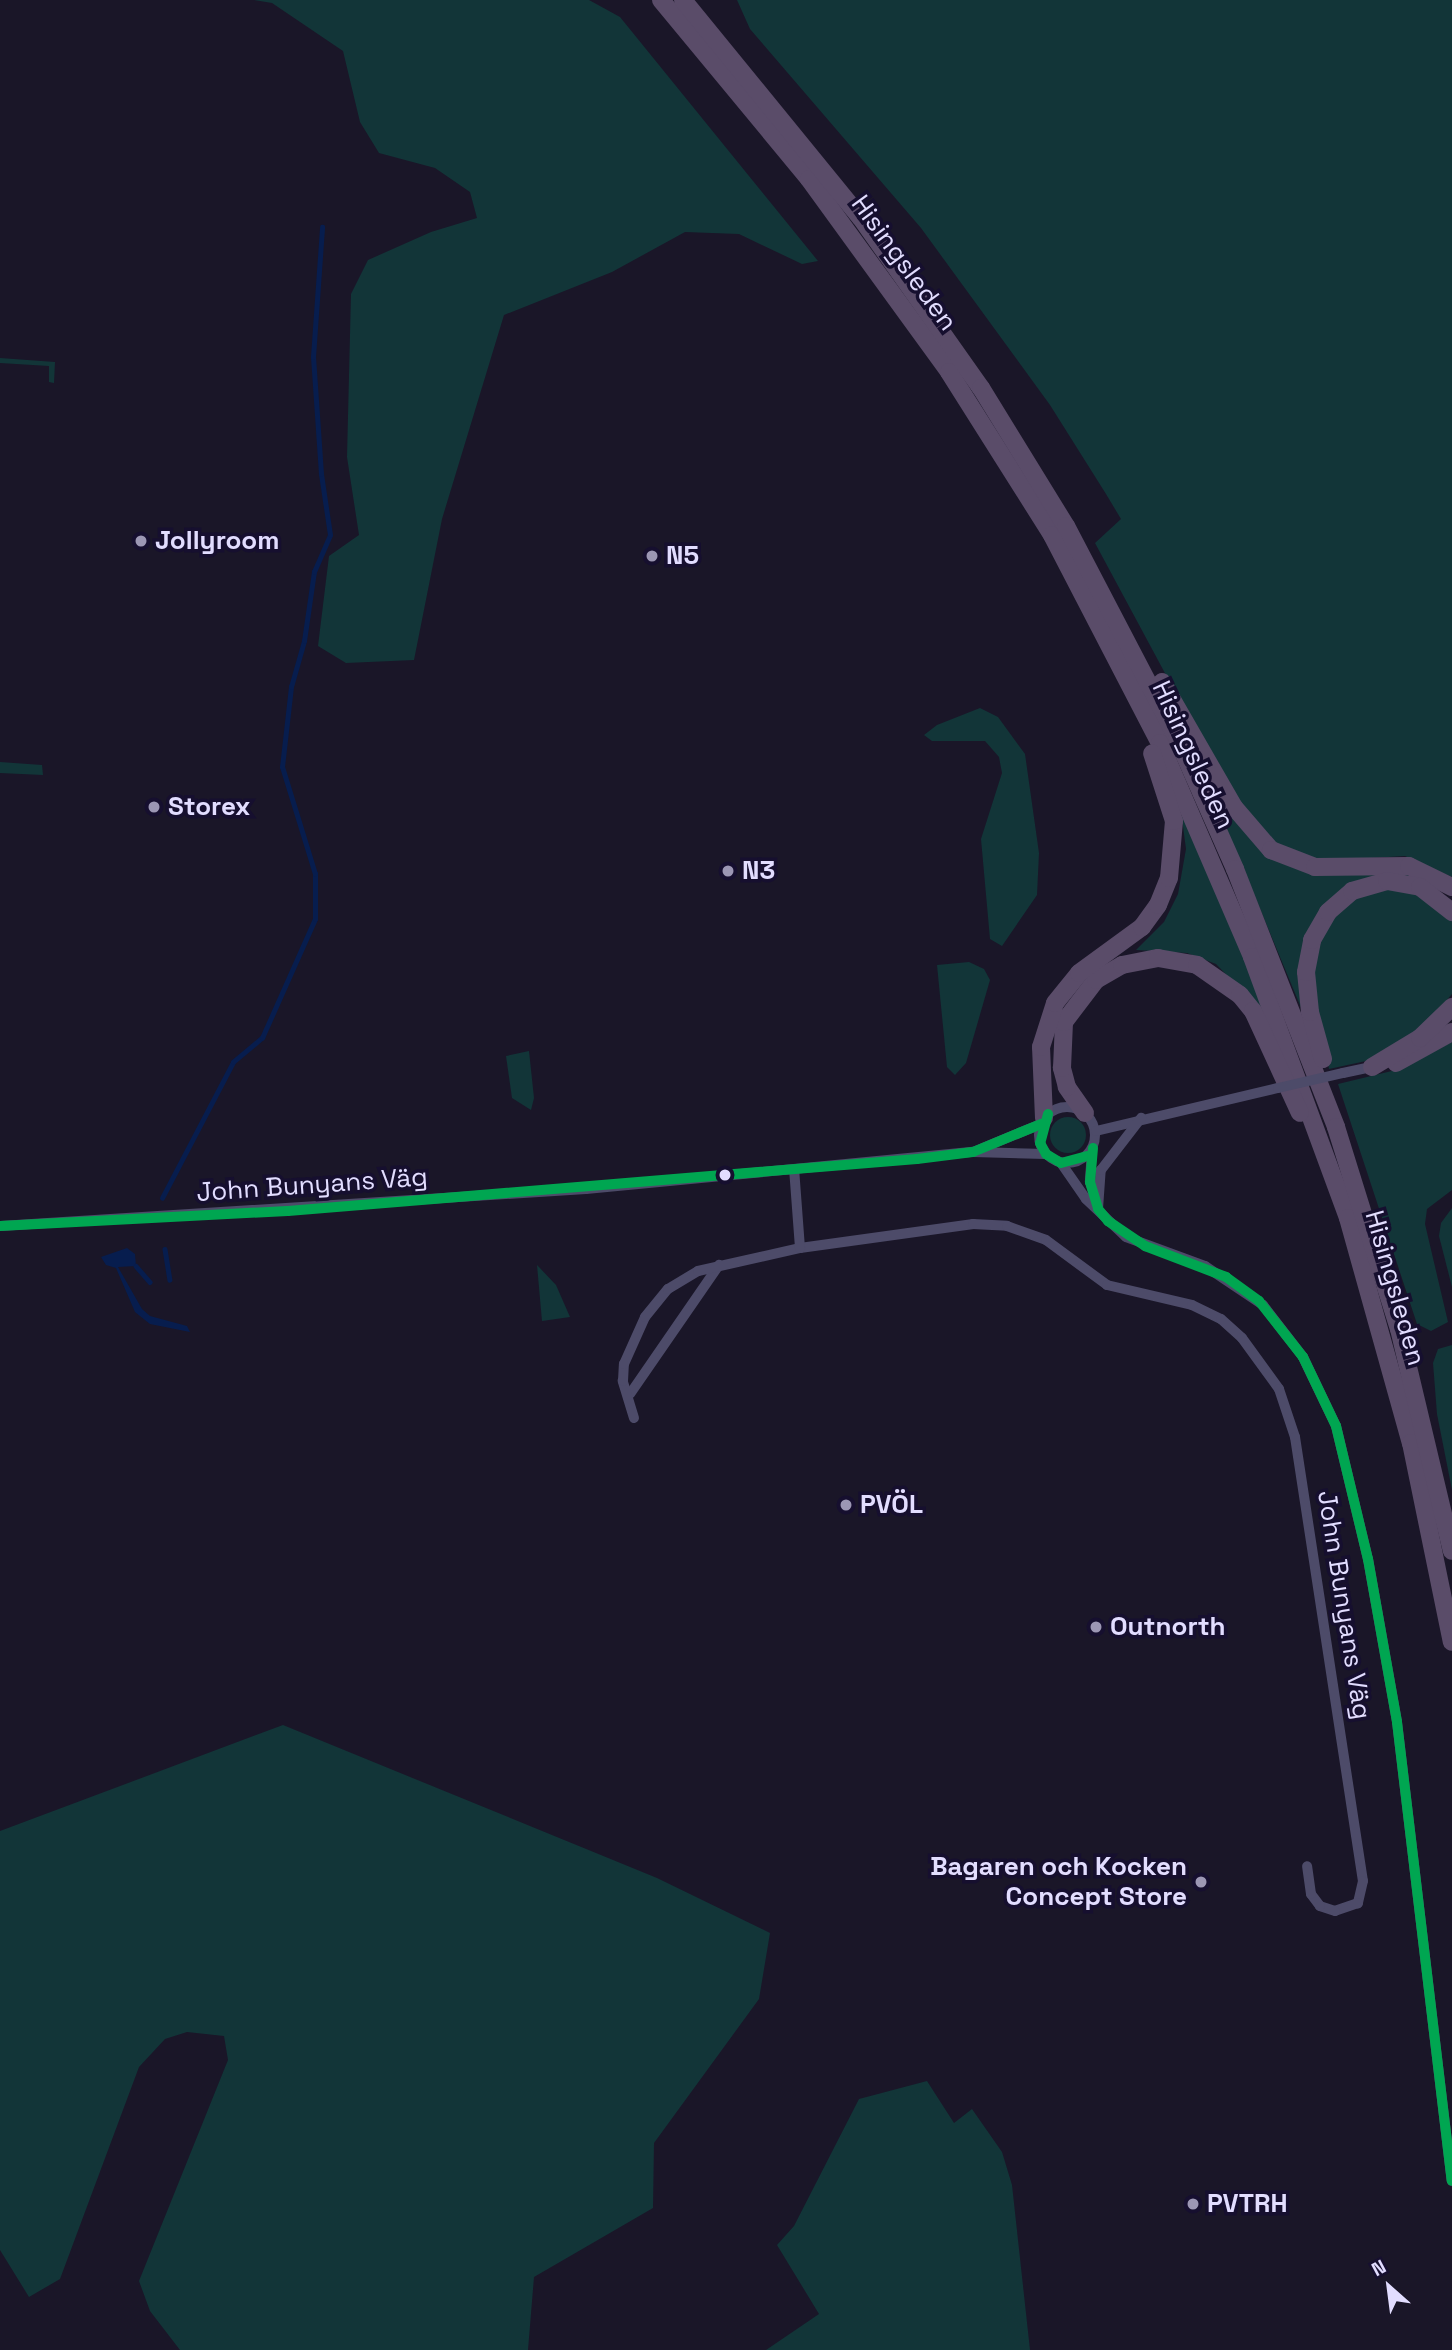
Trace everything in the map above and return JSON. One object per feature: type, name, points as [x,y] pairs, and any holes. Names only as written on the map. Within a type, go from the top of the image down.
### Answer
[{"type":"highway","name":"Hisingsleden","points":[[661,0],[809,179],[930,344],[1052,535],[1137,695],[1257,970],[1348,1218],[1411,1443],[1452,1642]]},
{"type":"highway","name":"Hisingsleden","points":[[683,0],[819,164],[911,287],[996,412],[1096,580],[1211,814],[1336,1127],[1399,1329],[1452,1551]]},
{"type":"highway","points":[[1096,580],[1111,586],[1203,757],[1237,811],[1265,845],[1307,866],[1401,864],[1426,871],[1452,887]]},
{"type":"highway","points":[[1043,1121],[1041,1047],[1055,1003],[1079,973],[1142,927],[1158,905],[1171,871],[1175,834],[1171,805],[1132,710],[1137,695]]},
{"type":"highway","points":[[1336,1127],[1338,1101],[1315,1038],[1306,981],[1309,949],[1320,922],[1352,891],[1387,881],[1420,887],[1452,912]]},
{"type":"highway","points":[[1086,1113],[1067,1087],[1060,1045],[1064,1022],[1076,1002],[1096,980],[1131,962],[1158,958],[1197,965],[1221,978],[1253,1011],[1304,1121],[1332,1204],[1348,1218]]},
{"type":"highway","points":[[1372,1067],[1420,1038],[1452,1007]]},
{"type":"highway","points":[[1372,1067],[1384,1068],[1413,1056],[1452,1032]]},
{"type":"street","points":[[1096,1131],[1142,1118],[1372,1067]]},
{"type":"street","points":[[1098,1209],[1090,1175],[1096,1131],[1086,1113],[1064,1107],[1043,1121],[1039,1137],[1046,1154],[1061,1163],[1086,1199],[1126,1237],[1205,1266],[1259,1301],[1303,1357],[1336,1426],[1373,1582],[1397,1722],[1452,2181]]},
{"type":"street","points":[[1098,1209],[1101,1170],[1142,1118]]},
{"type":"street","name":"John Bunyans Väg","points":[[973,1152],[1043,1121]]},
{"type":"street","points":[[1061,1163],[1079,1161],[1093,1149]]},
{"type":"street","name":"John Bunyans Väg","points":[[0,1226],[288,1211],[973,1152],[1046,1154]]},
{"type":"street","points":[[793,1169],[800,1248]]},
{"type":"street","name":"John Bunyans Väg","points":[[634,1418],[630,1394],[623,1381],[624,1364],[645,1317],[668,1289],[719,1265],[800,1248],[973,1224],[1007,1226],[1046,1240],[1107,1285],[1199,1308],[1242,1338],[1279,1389],[1295,1437],[1363,1881],[1361,1898],[1345,1910],[1327,1910],[1311,1894],[1307,1866]]},
{"type":"street","points":[[630,1394],[719,1265]]},
{"type":"green space","points":[[254,0],[589,0],[620,17],[818,261],[802,264],[739,234],[685,232],[612,272],[504,315],[442,519],[414,660],[346,663],[318,646],[329,556],[359,535],[347,457],[351,294],[368,260],[431,232],[477,218],[470,192],[435,168],[379,153],[360,122],[343,51],[272,3]]},
{"type":"green space","points":[[737,0],[1452,0],[1452,877],[1405,856],[1321,861],[1276,846],[1261,834],[1202,742],[1095,543],[1121,519],[1106,494],[1050,405],[921,228],[750,29]]},
{"type":"green space","points":[[0,358],[55,362],[54,383],[49,382],[49,366],[0,363]]},
{"type":"green space","points":[[980,708],[998,717],[1025,754],[1039,853],[1037,895],[1002,946],[990,939],[981,839],[1002,773],[999,757],[985,741],[932,741],[924,735],[937,725]]},
{"type":"green space","points":[[0,762],[42,765],[43,775],[0,773]]},
{"type":"green space","points":[[1201,767],[1260,849],[1418,877],[1400,876],[1328,902],[1302,1010]]},
{"type":"green space","points":[[1180,804],[1269,1019],[1216,964],[1187,953],[1136,950],[1164,922],[1178,894],[1186,849]]},
{"type":"green space","points":[[1402,886],[1448,915],[1452,922],[1452,994],[1420,1031],[1366,1061],[1329,1069],[1313,983],[1314,954],[1331,913],[1362,892]]},
{"type":"green space","points":[[969,962],[984,969],[990,980],[966,1063],[955,1075],[947,1067],[937,965]]},
{"type":"green space","points":[[1452,1042],[1452,1190],[1427,1209],[1425,1224],[1448,1322],[1431,1331],[1417,1324],[1338,1084],[1400,1069]]},
{"type":"green space","points":[[529,1051],[534,1098],[531,1110],[512,1098],[506,1056]]},
{"type":"green space","points":[[1068,1117],[1081,1122],[1086,1135],[1081,1148],[1068,1153],[1055,1148],[1050,1135],[1055,1122]]},
{"type":"green space","points":[[1452,1208],[1452,1287],[1439,1236],[1441,1223]]},
{"type":"green space","points":[[537,1265],[556,1285],[570,1317],[542,1321]]},
{"type":"green space","points":[[1452,1345],[1452,1490],[1437,1414],[1433,1363],[1438,1349]]},
{"type":"green space","points":[[283,1725],[657,1878],[770,1933],[759,1999],[654,2143],[653,2208],[534,2277],[528,2350],[180,2350],[150,2311],[139,2281],[228,2060],[224,2036],[187,2032],[165,2039],[139,2067],[60,2279],[29,2297],[0,2250],[0,1831]]},
{"type":"green space","points":[[927,2081],[954,2123],[972,2109],[1002,2152],[1012,2185],[1030,2350],[766,2350],[819,2314],[777,2245],[794,2226],[859,2099]]},
{"type":"water","points":[[127,1248],[135,1254],[136,1266],[118,1267],[142,1309],[150,1316],[187,1326],[190,1332],[150,1324],[135,1312],[116,1268],[106,1265],[101,1257]]},
{"type":"waterway","points":[[162,1198],[233,1062],[262,1038],[315,919],[315,874],[282,767],[291,687],[304,641],[314,572],[330,535],[321,474],[313,357],[322,227]]},
{"type":"waterway","points":[[165,1249],[170,1280]]},
{"type":"waterway","points":[[136,1266],[150,1282]]},
{"type":"transit line","points":[[1048,1114],[1040,1143],[1046,1154],[1061,1163],[1087,1156]]},
{"type":"transit line","points":[[0,1226],[288,1211],[917,1159],[973,1152],[1041,1124]]},
{"type":"transit line","points":[[1093,1148],[1090,1182],[1098,1209],[1108,1221],[1145,1246],[1226,1277],[1259,1301],[1303,1357],[1336,1426],[1368,1559],[1397,1722],[1452,2181]]},
{"type":"place","name":"Jollyroom","points":[[141,541]]},
{"type":"place","name":"N5","points":[[652,556]]},
{"type":"place","name":"Storex","points":[[154,807]]},
{"type":"place","name":"N3","points":[[728,871]]},
{"type":"place","name":"PVÖL","points":[[846,1505]]},
{"type":"place","name":"Outnorth","points":[[1096,1627]]},
{"type":"place","name":"Bagaren och Kocken Concept Store","points":[[1201,1882]]},
{"type":"place","name":"PVTRH","points":[[1193,2204]]}]
